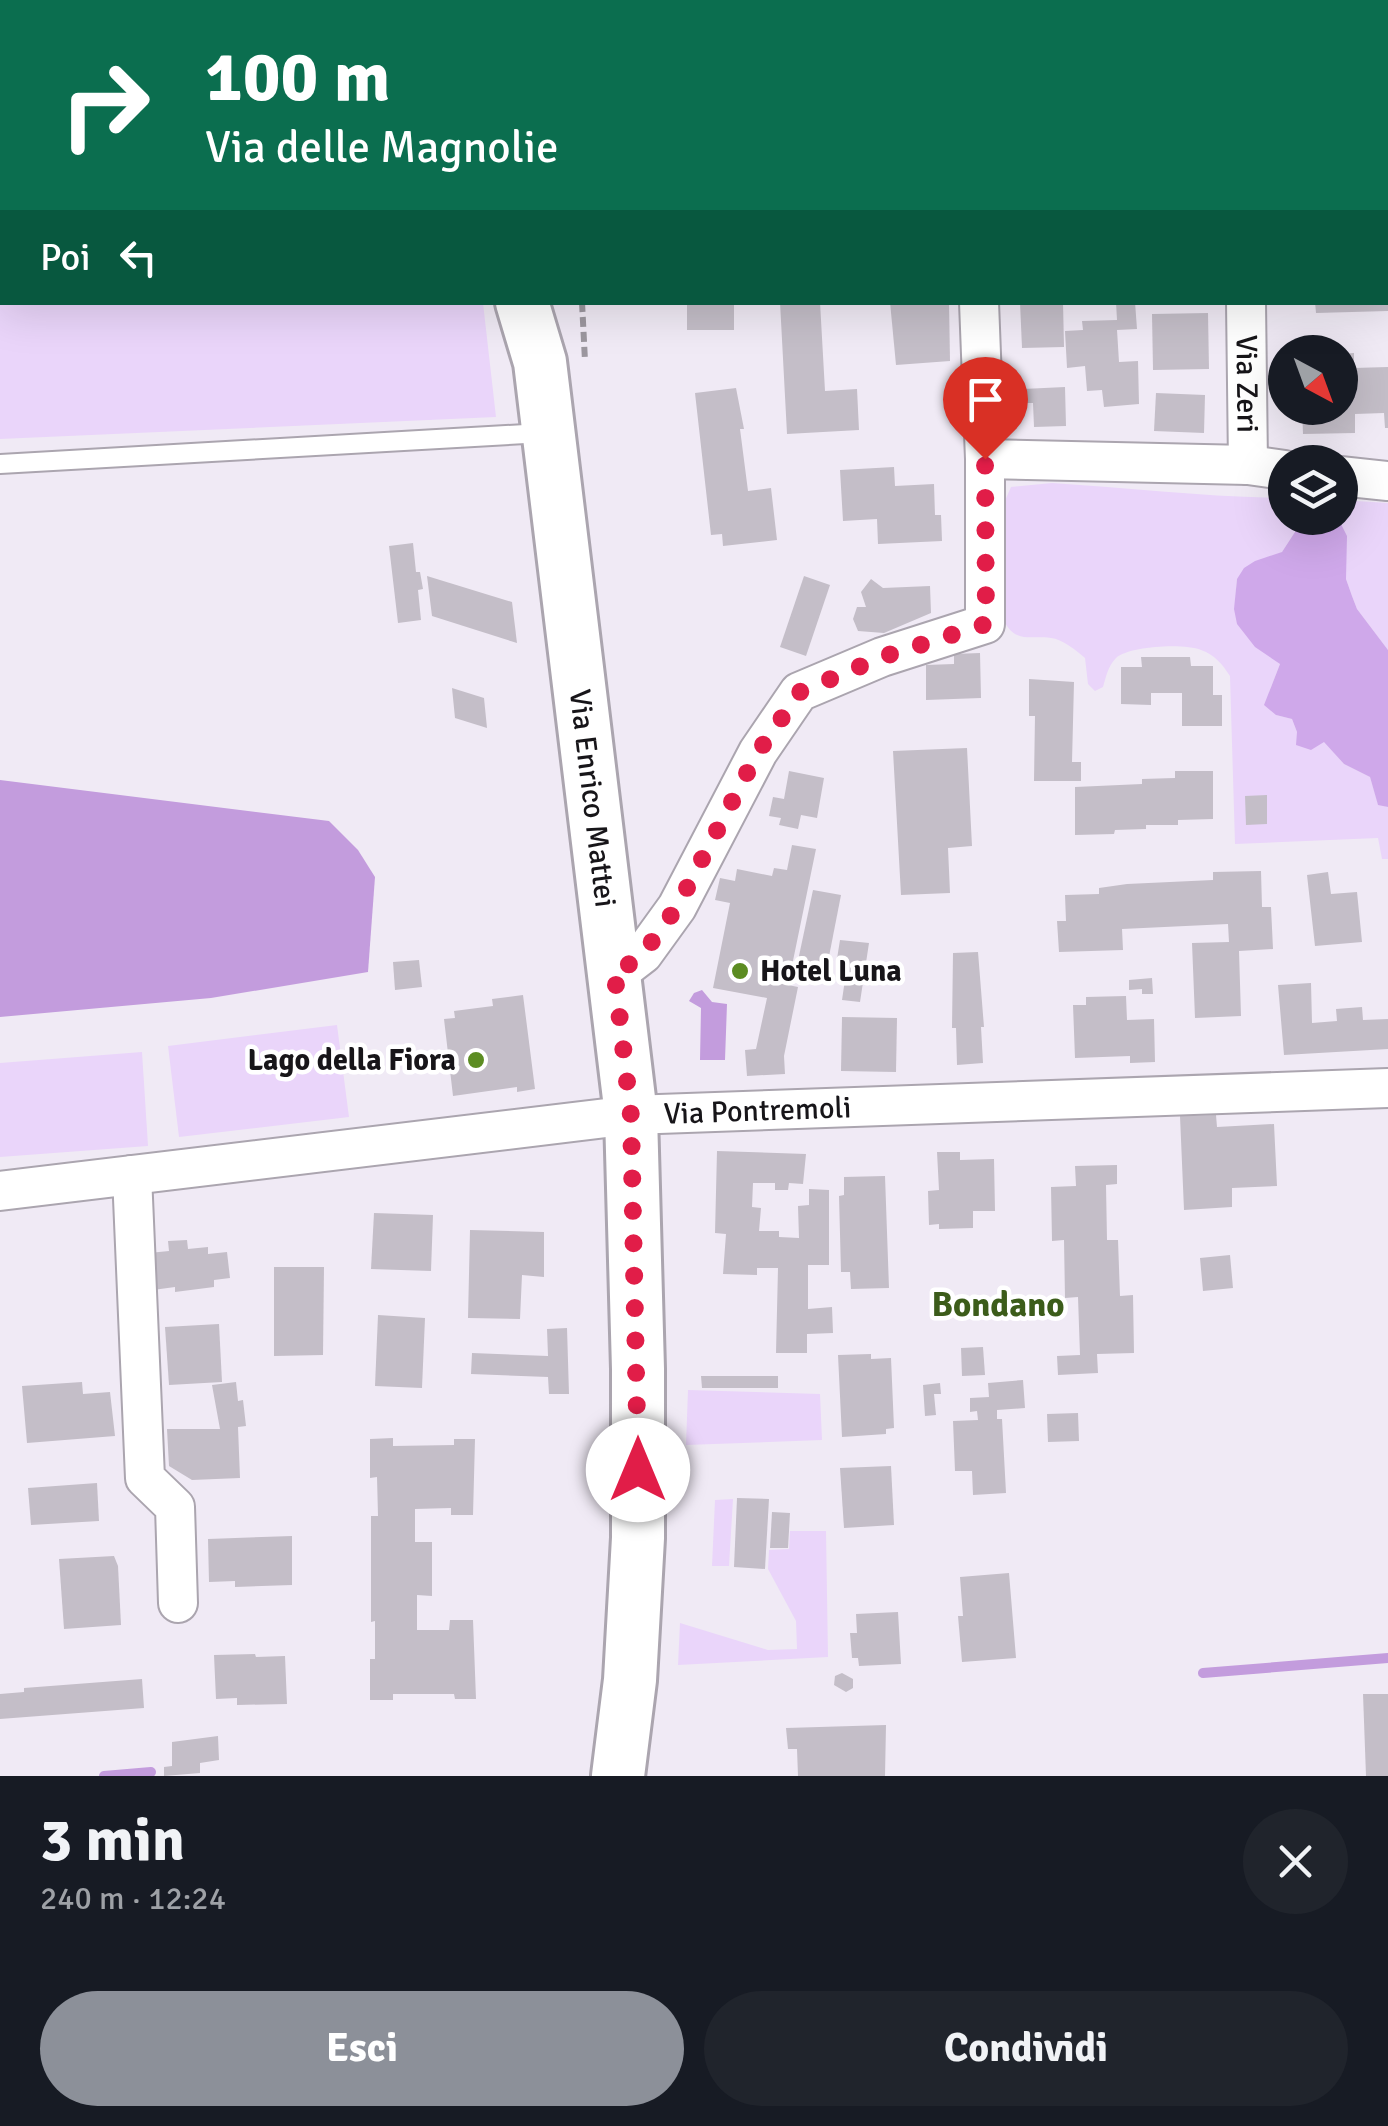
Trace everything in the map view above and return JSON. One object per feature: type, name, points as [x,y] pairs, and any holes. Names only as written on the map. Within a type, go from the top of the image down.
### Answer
[{"type":"main road","name":"Via Enrico Mattei","points":[[523,305],[540,362],[631,1116],[638,1538],[630,1680],[618,1776]]},
{"type":"main road","name":"Via Enrico Mattei","points":[[540,362],[547,305]]},
{"type":"street","points":[[614,968],[630,964],[643,954],[677,907],[758,752],[800,692],[882,657],[986,624],[979,305]]},
{"type":"street","name":"Via Zeri","points":[[1246,305],[1266,467]]},
{"type":"street","points":[[985,459],[1266,467]]},
{"type":"street","points":[[1358,478],[1388,482]]},
{"type":"street","name":"Via Pontremoli","points":[[0,1191],[631,1116],[1388,1088]]},
{"type":"street","points":[[132,1175],[145,1478],[175,1507],[178,1603]]},
{"type":"lane","points":[[0,464],[549,432]]},
{"type":"shaded area","points":[[0,305],[483,305],[496,417],[0,439]]},
{"type":"shaded area","points":[[1052,483],[1268,497],[1268,535],[1293,535],[1282,552],[1237,579],[1240,620],[1251,637],[1280,664],[1269,692],[1276,715],[1292,719],[1297,732],[1324,741],[1344,764],[1370,777],[1378,804],[1388,807],[1388,859],[1382,859],[1378,838],[1235,844],[1230,676],[1210,654],[1182,647],[1132,651],[1116,658],[1103,687],[1095,691],[1088,684],[1085,658],[1073,648],[1055,639],[1023,637],[1012,632],[1003,619],[1004,503],[1011,487]]},
{"type":"shaded area","points":[[1358,501],[1388,503],[1388,650],[1357,609],[1346,579],[1342,535],[1358,535]]},
{"type":"shaded area","points":[[1293,535],[1347,536],[1346,579],[1352,596],[1357,609],[1388,650],[1388,807],[1378,805],[1370,777],[1344,764],[1324,742],[1311,750],[1296,745],[1292,719],[1276,715],[1264,705],[1280,664],[1255,647],[1237,624],[1237,579],[1255,561],[1282,552]]},
{"type":"shaded area","points":[[0,780],[329,821],[358,850],[375,877],[368,972],[211,998],[0,1017]]},
{"type":"shaded area","points":[[702,990],[712,1002],[727,1004],[725,1060],[700,1060],[701,1008],[689,1001]]},
{"type":"shaded area","points":[[337,1025],[349,1117],[179,1137],[168,1046]]},
{"type":"shaded area","points":[[142,1052],[148,1146],[0,1157],[0,1063]]},
{"type":"shaded area","points":[[688,1390],[820,1394],[822,1440],[686,1445]]},
{"type":"shaded area","points":[[733,1499],[729,1566],[712,1566],[715,1500]]},
{"type":"shaded area","points":[[790,1531],[826,1531],[828,1657],[678,1665],[680,1623],[768,1650],[797,1649],[796,1621],[768,1569],[769,1550],[789,1549]]},
{"type":"building","points":[[687,305],[734,305],[734,330],[687,330]]},
{"type":"building","points":[[780,305],[820,305],[825,391],[857,389],[859,430],[787,434]]},
{"type":"building","points":[[890,305],[949,305],[950,361],[896,365]]},
{"type":"building","points":[[1020,305],[1063,305],[1064,347],[1022,348]]},
{"type":"building","points":[[1116,305],[1135,305],[1137,329],[1117,330],[1119,362],[1138,361],[1139,404],[1104,407],[1102,390],[1087,391],[1085,366],[1067,368],[1065,331],[1083,330],[1082,321],[1117,320]]},
{"type":"building","points":[[1315,305],[1388,305],[1388,311],[1316,313]]},
{"type":"building","points":[[1208,313],[1209,369],[1153,370],[1152,314]]},
{"type":"building","points":[[1388,367],[1388,428],[1384,413],[1358,414],[1358,368]]},
{"type":"building","points":[[1065,387],[1066,426],[1034,427],[1033,403],[1024,403],[1023,389]]},
{"type":"building","points":[[736,388],[744,429],[740,429],[748,491],[771,488],[777,540],[723,546],[722,534],[711,535],[695,393]]},
{"type":"building","points":[[1156,393],[1205,395],[1204,433],[1154,431]]},
{"type":"building","points":[[1303,425],[1355,425],[1355,433],[1303,434]]},
{"type":"building","points":[[894,467],[895,486],[934,484],[935,515],[941,515],[942,541],[878,544],[877,519],[843,521],[840,470]]},
{"type":"building","points":[[413,543],[416,572],[420,572],[423,589],[418,590],[421,620],[398,623],[389,546]]},
{"type":"building","points":[[427,576],[512,602],[517,643],[432,616]]},
{"type":"building","points":[[804,576],[830,585],[806,656],[780,647]]},
{"type":"building","points":[[871,579],[883,588],[930,586],[931,613],[884,633],[858,631],[853,619],[857,607],[866,607],[861,592]]},
{"type":"building","points":[[980,653],[981,698],[926,700],[926,665],[954,664],[954,654]]},
{"type":"building","points":[[1141,657],[1190,657],[1191,666],[1213,666],[1213,695],[1222,695],[1222,726],[1182,726],[1182,693],[1151,693],[1151,705],[1121,704],[1121,667],[1142,667]]},
{"type":"building","points":[[1029,679],[1074,682],[1072,762],[1081,762],[1081,781],[1034,781],[1035,716],[1029,716]]},
{"type":"building","points":[[452,688],[484,698],[487,728],[455,718]]},
{"type":"building","points":[[967,748],[972,846],[948,848],[950,893],[901,895],[893,751]]},
{"type":"building","points":[[789,771],[824,778],[817,818],[801,815],[798,829],[779,825],[781,818],[769,816],[773,797],[784,799]]},
{"type":"building","points":[[1175,771],[1213,771],[1213,819],[1178,820],[1178,825],[1146,825],[1146,829],[1115,830],[1114,834],[1075,835],[1075,787],[1142,784],[1142,779],[1175,778]]},
{"type":"building","points":[[1267,795],[1267,824],[1246,825],[1245,796]]},
{"type":"building","points":[[792,845],[816,849],[788,985],[798,987],[784,1056],[785,1074],[747,1076],[745,1050],[756,1049],[767,998],[713,988],[730,903],[715,900],[720,878],[735,881],[737,869],[772,876],[774,868],[787,870]]},
{"type":"building","points":[[1261,871],[1262,907],[1271,907],[1273,949],[1239,951],[1241,1016],[1195,1018],[1192,943],[1229,942],[1228,924],[1122,929],[1123,950],[1059,952],[1057,921],[1066,921],[1065,895],[1099,894],[1099,888],[1127,884],[1213,880],[1213,872]]},
{"type":"building","points":[[1328,872],[1331,894],[1357,892],[1362,942],[1315,946],[1307,875]]},
{"type":"building","points":[[813,890],[841,895],[825,977],[796,970]]},
{"type":"building","points":[[840,940],[869,943],[860,1002],[842,1000],[847,966],[836,965]]},
{"type":"building","points":[[978,952],[983,1063],[957,1065],[956,1028],[952,1028],[953,953]]},
{"type":"building","points":[[419,960],[422,987],[395,990],[393,962]]},
{"type":"building","points":[[1152,978],[1153,994],[1142,994],[1142,989],[1129,990],[1129,980]]},
{"type":"building","points":[[1311,983],[1312,1023],[1337,1021],[1336,1009],[1362,1007],[1363,1020],[1388,1019],[1388,1049],[1284,1055],[1278,985]]},
{"type":"building","points":[[523,995],[535,1089],[517,1092],[517,1087],[453,1096],[444,1019],[455,1018],[454,1011],[493,1006],[492,999]]},
{"type":"building","points":[[1126,996],[1127,1020],[1154,1019],[1155,1062],[1130,1063],[1130,1056],[1075,1058],[1073,1005],[1086,1005],[1086,997]]},
{"type":"building","points":[[842,1017],[897,1018],[896,1072],[841,1071]]},
{"type":"building","points":[[1216,1115],[1217,1127],[1274,1124],[1277,1186],[1232,1188],[1232,1207],[1184,1210],[1180,1116]]},
{"type":"building","points":[[717,1151],[806,1154],[803,1184],[789,1183],[788,1190],[775,1190],[775,1183],[753,1183],[752,1207],[761,1208],[759,1231],[779,1231],[779,1237],[799,1238],[798,1206],[809,1205],[809,1189],[829,1190],[829,1265],[808,1265],[808,1309],[832,1307],[833,1333],[807,1334],[807,1353],[776,1353],[778,1268],[757,1268],[757,1275],[723,1274],[726,1234],[715,1233]]},
{"type":"building","points":[[937,1152],[960,1152],[960,1160],[994,1159],[995,1211],[973,1211],[973,1228],[939,1229],[939,1224],[929,1225],[928,1191],[939,1190]]},
{"type":"building","points":[[1117,1165],[1117,1184],[1106,1185],[1107,1240],[1118,1240],[1120,1296],[1133,1295],[1134,1353],[1097,1354],[1098,1373],[1058,1375],[1057,1356],[1080,1355],[1078,1297],[1065,1298],[1064,1240],[1052,1241],[1051,1187],[1076,1186],[1075,1166]]},
{"type":"building","points":[[885,1176],[889,1288],[851,1289],[850,1272],[841,1272],[839,1196],[844,1195],[844,1177]]},
{"type":"building","points":[[374,1213],[433,1215],[431,1271],[371,1269]]},
{"type":"building","points":[[470,1230],[544,1232],[544,1277],[522,1275],[520,1319],[468,1318]]},
{"type":"building","points":[[187,1240],[188,1249],[208,1247],[208,1254],[227,1252],[230,1278],[214,1280],[214,1287],[175,1292],[175,1287],[153,1290],[149,1253],[169,1251],[168,1241]]},
{"type":"building","points":[[1230,1255],[1233,1288],[1203,1291],[1200,1258]]},
{"type":"building","points":[[274,1267],[324,1267],[323,1355],[274,1356]]},
{"type":"building","points":[[378,1315],[425,1318],[422,1388],[375,1386]]},
{"type":"building","points":[[219,1324],[222,1382],[169,1385],[165,1327]]},
{"type":"building","points":[[567,1328],[569,1394],[549,1394],[548,1377],[471,1374],[472,1353],[548,1356],[547,1329]]},
{"type":"building","points":[[983,1347],[985,1375],[962,1376],[961,1348]]},
{"type":"building","points":[[871,1354],[871,1359],[891,1358],[894,1428],[886,1429],[886,1434],[842,1437],[838,1355]]},
{"type":"building","points":[[701,1376],[778,1376],[778,1388],[702,1388]]},
{"type":"building","points":[[1023,1380],[1025,1408],[997,1410],[997,1419],[1002,1419],[1006,1493],[973,1495],[972,1471],[955,1471],[953,1421],[978,1420],[977,1411],[970,1412],[970,1398],[989,1397],[988,1383]]},
{"type":"building","points":[[82,1382],[83,1394],[110,1392],[115,1436],[27,1443],[22,1386]]},
{"type":"building","points":[[236,1382],[246,1426],[238,1427],[240,1478],[192,1480],[169,1466],[167,1429],[220,1429],[212,1385]]},
{"type":"building","points":[[940,1383],[941,1394],[934,1394],[936,1415],[925,1416],[923,1385]]},
{"type":"building","points":[[1078,1413],[1079,1441],[1048,1442],[1047,1414]]},
{"type":"building","points":[[393,1438],[393,1446],[454,1445],[454,1439],[475,1439],[473,1515],[451,1515],[451,1508],[415,1509],[415,1542],[432,1542],[432,1596],[417,1595],[417,1630],[449,1630],[450,1620],[473,1620],[476,1699],[455,1699],[454,1694],[393,1694],[393,1700],[370,1700],[370,1659],[375,1659],[371,1516],[378,1516],[377,1477],[370,1478],[370,1439]]},
{"type":"building","points":[[891,1466],[894,1525],[844,1528],[840,1468]]},
{"type":"building","points":[[97,1483],[99,1521],[31,1525],[28,1488]]},
{"type":"building","points":[[737,1498],[769,1499],[765,1569],[734,1567]]},
{"type":"building","points":[[772,1512],[790,1513],[788,1548],[770,1548]]},
{"type":"building","points":[[292,1536],[292,1585],[235,1587],[235,1581],[209,1582],[208,1539]]},
{"type":"building","points":[[114,1556],[121,1625],[64,1629],[59,1559]]},
{"type":"building","points":[[1009,1573],[1016,1658],[962,1662],[960,1577]]},
{"type":"building","points":[[898,1612],[901,1664],[859,1666],[858,1658],[852,1658],[850,1633],[857,1633],[856,1614]]},
{"type":"building","points":[[214,1655],[285,1656],[287,1704],[237,1705],[237,1698],[216,1699]]},
{"type":"building","points":[[842,1673],[853,1679],[853,1688],[846,1692],[834,1685],[835,1676]]},
{"type":"building","points":[[142,1679],[144,1708],[0,1719],[0,1694],[24,1692],[24,1688]]},
{"type":"building","points":[[1363,1694],[1388,1694],[1388,1776],[1366,1776]]},
{"type":"building","points":[[886,1725],[885,1776],[798,1776],[797,1749],[788,1749],[786,1728]]},
{"type":"building","points":[[218,1736],[219,1760],[200,1763],[200,1773],[164,1776],[164,1767],[172,1766],[172,1742]]},
{"type":"waterway","points":[[1203,1673],[1388,1658]]},
{"type":"waterway","points":[[104,1776],[151,1772]]},
{"type":"place","name":"Hotel Luna","points":[[740,971]]},
{"type":"place","name":"Lago della Fiora","points":[[476,1060]]},
{"type":"district","name":"Bondano","points":[[998,1304]]},
{"type":"route","points":[[638,1470],[631,1116],[614,968],[630,964],[643,954],[677,907],[758,752],[800,692],[882,657],[986,624],[985,459]]}]
